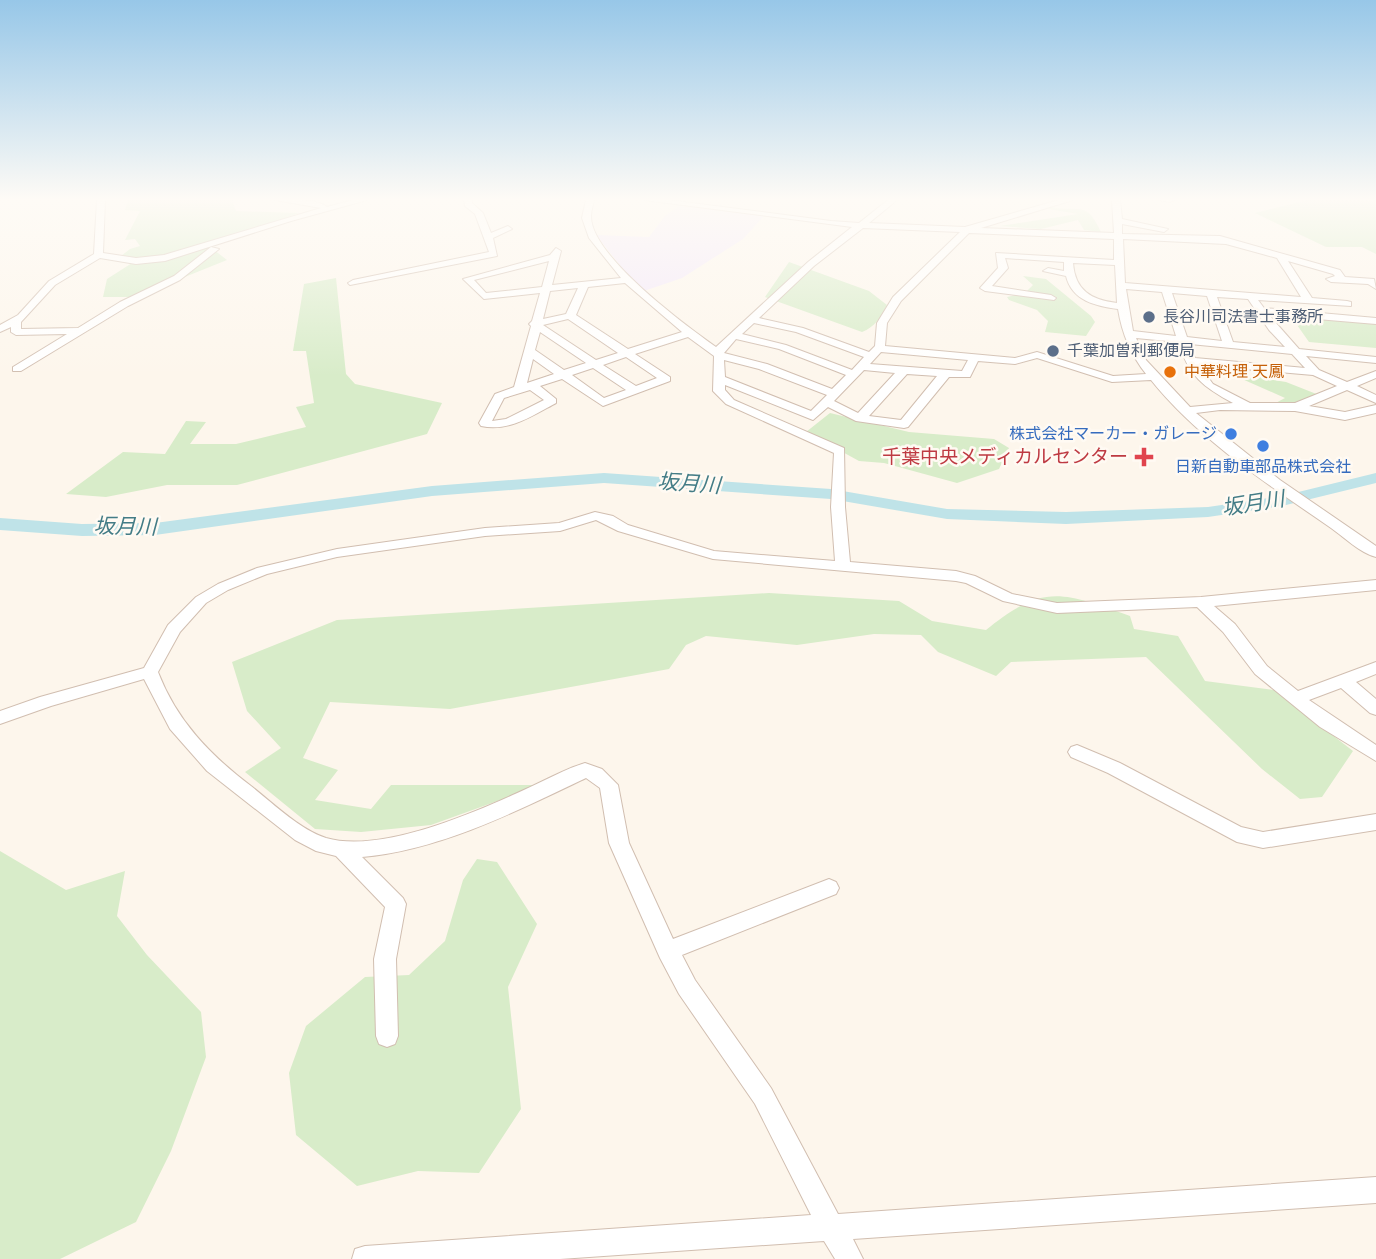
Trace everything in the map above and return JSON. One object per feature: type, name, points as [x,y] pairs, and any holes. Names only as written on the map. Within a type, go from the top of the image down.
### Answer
[{"type":"street","points":[[0,329],[16,321],[52,283],[92,259]]},
{"type":"street","points":[[122,259],[136,261],[158,259]]},
{"type":"street","points":[[17,369],[124,304],[177,278],[202,259]]},
{"type":"street","points":[[353,283],[424,267],[479,259]]},
{"type":"street","points":[[537,259],[495,274],[468,279],[484,296],[583,287],[626,280]]},
{"type":"street","points":[[519,390],[534,324],[554,259]]},
{"type":"street","points":[[609,259],[626,280],[719,355],[755,363],[831,398],[860,418],[904,424],[946,373]]},
{"type":"street","points":[[818,259],[754,320],[721,347],[719,391],[730,402],[840,451],[838,507],[842,567]]},
{"type":"street","points":[[720,379],[813,416],[876,353],[882,323],[897,299],[938,259]]},
{"type":"street","points":[[1000,259],[1003,268],[985,288],[1051,298]]},
{"type":"street","points":[[1064,259],[1120,263]]},
{"type":"street","points":[[1068,259],[1069,281],[1088,301],[1124,307]]},
{"type":"street","points":[[1120,259],[1128,334],[1152,377],[1187,411],[1376,554]]},
{"type":"street","points":[[1282,259],[1308,300]]},
{"type":"street","points":[[1293,259],[1337,272],[1341,279]]},
{"type":"street","points":[[509,294],[518,264]]},
{"type":"street","points":[[1048,271],[1068,274]]},
{"type":"street","points":[[1356,319],[1327,278],[1371,281],[1376,285]]},
{"type":"street","points":[[1122,286],[1347,304]]},
{"type":"street","points":[[570,316],[583,287]]},
{"type":"street","points":[[1166,289],[1190,361],[1209,386],[1251,407]]},
{"type":"street","points":[[1212,292],[1228,344]]},
{"type":"street","points":[[1250,295],[1294,351],[1315,372]]},
{"type":"street","points":[[1261,311],[1376,321]]},
{"type":"street","points":[[529,351],[603,402],[666,379],[624,354],[570,316],[534,324]]},
{"type":"street","points":[[754,320],[876,353],[1015,361],[1037,355],[1112,379],[1152,377]]},
{"type":"street","points":[[16,321],[16,332],[80,331]]},
{"type":"street","points":[[534,324],[634,390]]},
{"type":"street","points":[[531,385],[552,401],[510,421],[491,425],[485,423],[499,396],[519,390],[531,385],[624,354],[690,333]]},
{"type":"street","points":[[1128,334],[1376,360]]},
{"type":"street","points":[[735,336],[782,347],[853,374]]},
{"type":"street","points":[[864,367],[966,374],[975,357]]},
{"type":"street","points":[[1190,361],[1315,372],[1376,399]]},
{"type":"street","points":[[860,418],[904,370]]},
{"type":"street","points":[[1297,407],[1376,374]]},
{"type":"street","points":[[1187,411],[1220,406],[1297,407],[1345,416],[1376,409]]},
{"type":"street","points":[[0,718],[46,701],[150,672],[174,629],[201,600],[262,570],[337,553],[485,532],[560,527],[595,516],[608,519],[623,528],[713,555],[956,576],[970,579],[1008,598],[1057,608],[1201,602],[1376,586]]},
{"type":"street","points":[[1201,602],[1230,628],[1261,670],[1360,746],[1376,754]]},
{"type":"street","points":[[1296,698],[1376,668]]},
{"type":"street","points":[[150,672],[168,715],[190,745],[282,820],[325,846],[342,849],[384,846],[419,837],[513,805],[585,770],[596,774],[609,785],[619,843],[668,951],[687,986],[764,1096],[830,1226],[850,1259]]},
{"type":"street","points":[[1343,680],[1376,709]]},
{"type":"street","points":[[1077,752],[1114,768],[1237,834],[1263,840],[1376,822]]},
{"type":"street","points":[[342,849],[396,904],[385,959],[387,1036]]},
{"type":"street","points":[[668,951],[829,888]]},
{"type":"street","points":[[365,1259],[1376,1190]]},
{"type":"shaded area","points":[[615,259],[712,259],[682,278],[641,292]]},
{"type":"green space","points":[[125,259],[227,260],[135,297],[103,297],[107,279],[132,263]]},
{"type":"green space","points":[[789,262],[869,291],[887,305],[877,321],[862,332],[765,297]]},
{"type":"green space","points":[[1023,276],[1046,279],[1091,316],[1095,322],[1086,336],[1045,332],[1048,321],[1037,310],[1009,300],[1007,297],[1025,293],[1033,285]]},
{"type":"green space","points":[[336,278],[346,374],[355,384],[442,403],[427,434],[237,485],[167,485],[106,497],[66,494],[123,452],[165,454],[186,421],[206,422],[190,444],[236,444],[306,427],[296,407],[314,403],[306,351],[293,351],[304,284]]},
{"type":"green space","points":[[1290,315],[1376,324],[1376,348],[1309,342]]},
{"type":"green space","points":[[1252,368],[1263,369],[1266,379],[1286,382],[1319,395],[1297,405],[1270,406],[1285,398],[1233,375],[1255,378]]},
{"type":"green space","points":[[830,413],[909,432],[994,439],[1009,448],[999,469],[957,483],[884,463],[859,461],[806,432]]},
{"type":"green space","points":[[769,593],[899,601],[932,621],[986,630],[1024,604],[1040,598],[1055,596],[1088,602],[1130,616],[1134,629],[1178,636],[1205,681],[1274,690],[1353,751],[1322,797],[1300,799],[1262,769],[1146,657],[1011,662],[996,676],[938,652],[921,635],[874,634],[797,645],[706,636],[686,645],[669,669],[450,709],[330,702],[303,758],[338,770],[315,800],[371,809],[391,785],[542,785],[431,825],[361,832],[315,829],[245,772],[281,748],[247,711],[232,662],[337,620]]},
{"type":"green space","points":[[0,851],[66,890],[125,871],[117,916],[147,955],[201,1012],[206,1057],[171,1151],[136,1222],[60,1259],[0,1259]]},
{"type":"green space","points":[[477,859],[497,862],[537,924],[508,987],[521,1109],[479,1173],[418,1171],[357,1186],[296,1135],[289,1073],[306,1026],[365,977],[409,975],[445,941],[463,880]]},
{"type":"waterway","name":"坂月川","points":[[0,524],[82,530],[155,529],[432,491],[604,478],[831,494],[947,514],[1066,518],[1208,512],[1282,501],[1376,478]]},
{"type":"place","name":"長谷川司法書士事務所","points":[[1149,317]]},
{"type":"place","name":"千葉加曽利郵便局","points":[[1053,351]]},
{"type":"place","name":"中華料理 天鳳","points":[[1170,372]]},
{"type":"place","name":"株式会社マーカー・ガレージ","points":[[1231,434]]},
{"type":"place","name":"日新自動車部品株式会社","points":[[1263,446]]},
{"type":"place","name":"千葉中央メディカルセンター","points":[[1144,457]]}]
